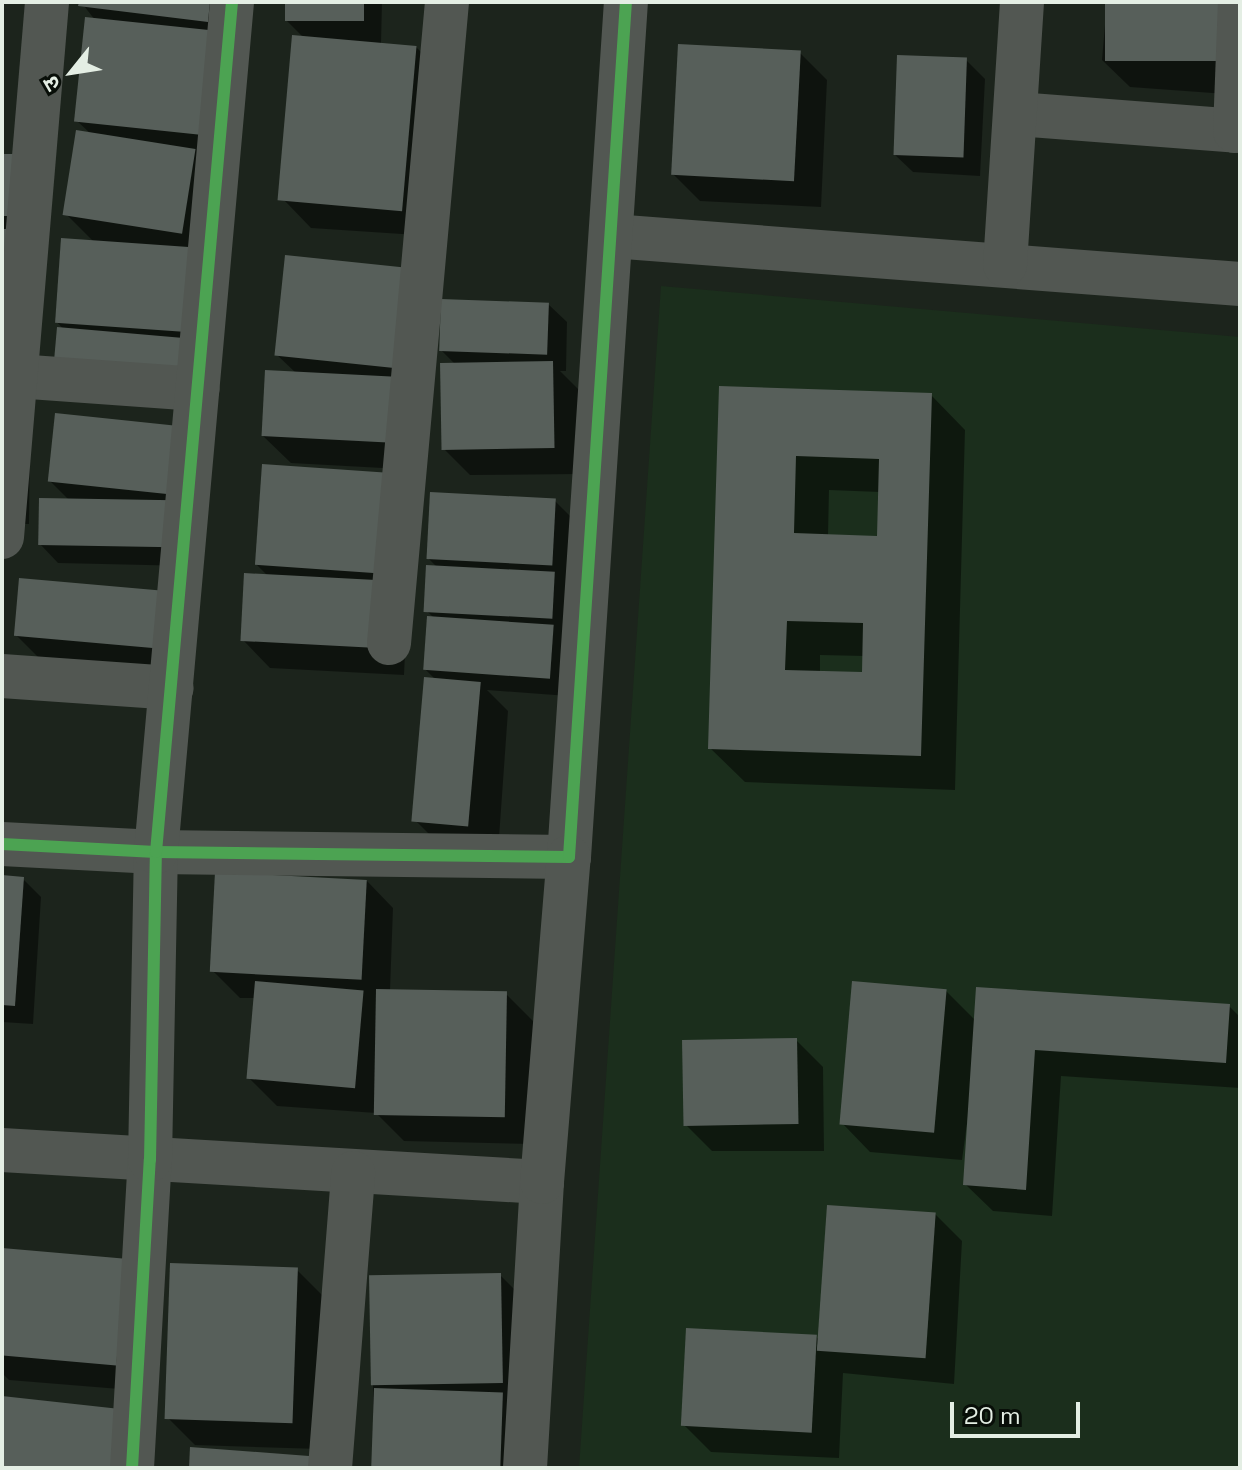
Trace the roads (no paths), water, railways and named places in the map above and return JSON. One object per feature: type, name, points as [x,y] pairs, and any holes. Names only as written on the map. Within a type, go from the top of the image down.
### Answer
[{"type":"street","points":[[2,537],[10,376],[47,2]]},
{"type":"street","points":[[132,1468],[150,1160],[156,852],[232,2]]},
{"type":"street","points":[[389,643],[447,2]]},
{"type":"street","points":[[525,1468],[542,1182],[569,857],[626,2]]},
{"type":"street","points":[[1005,265],[1022,2]]},
{"type":"street","points":[[1017,114],[1238,131],[1240,2]]},
{"type":"street","points":[[612,236],[1240,284]]},
{"type":"street","points":[[10,376],[198,389]]},
{"type":"street","points":[[2,676],[172,688]]},
{"type":"street","points":[[2,844],[156,852],[569,857]]},
{"type":"street","points":[[2,1150],[542,1182]]},
{"type":"street","points":[[330,1468],[353,1173]]}]
